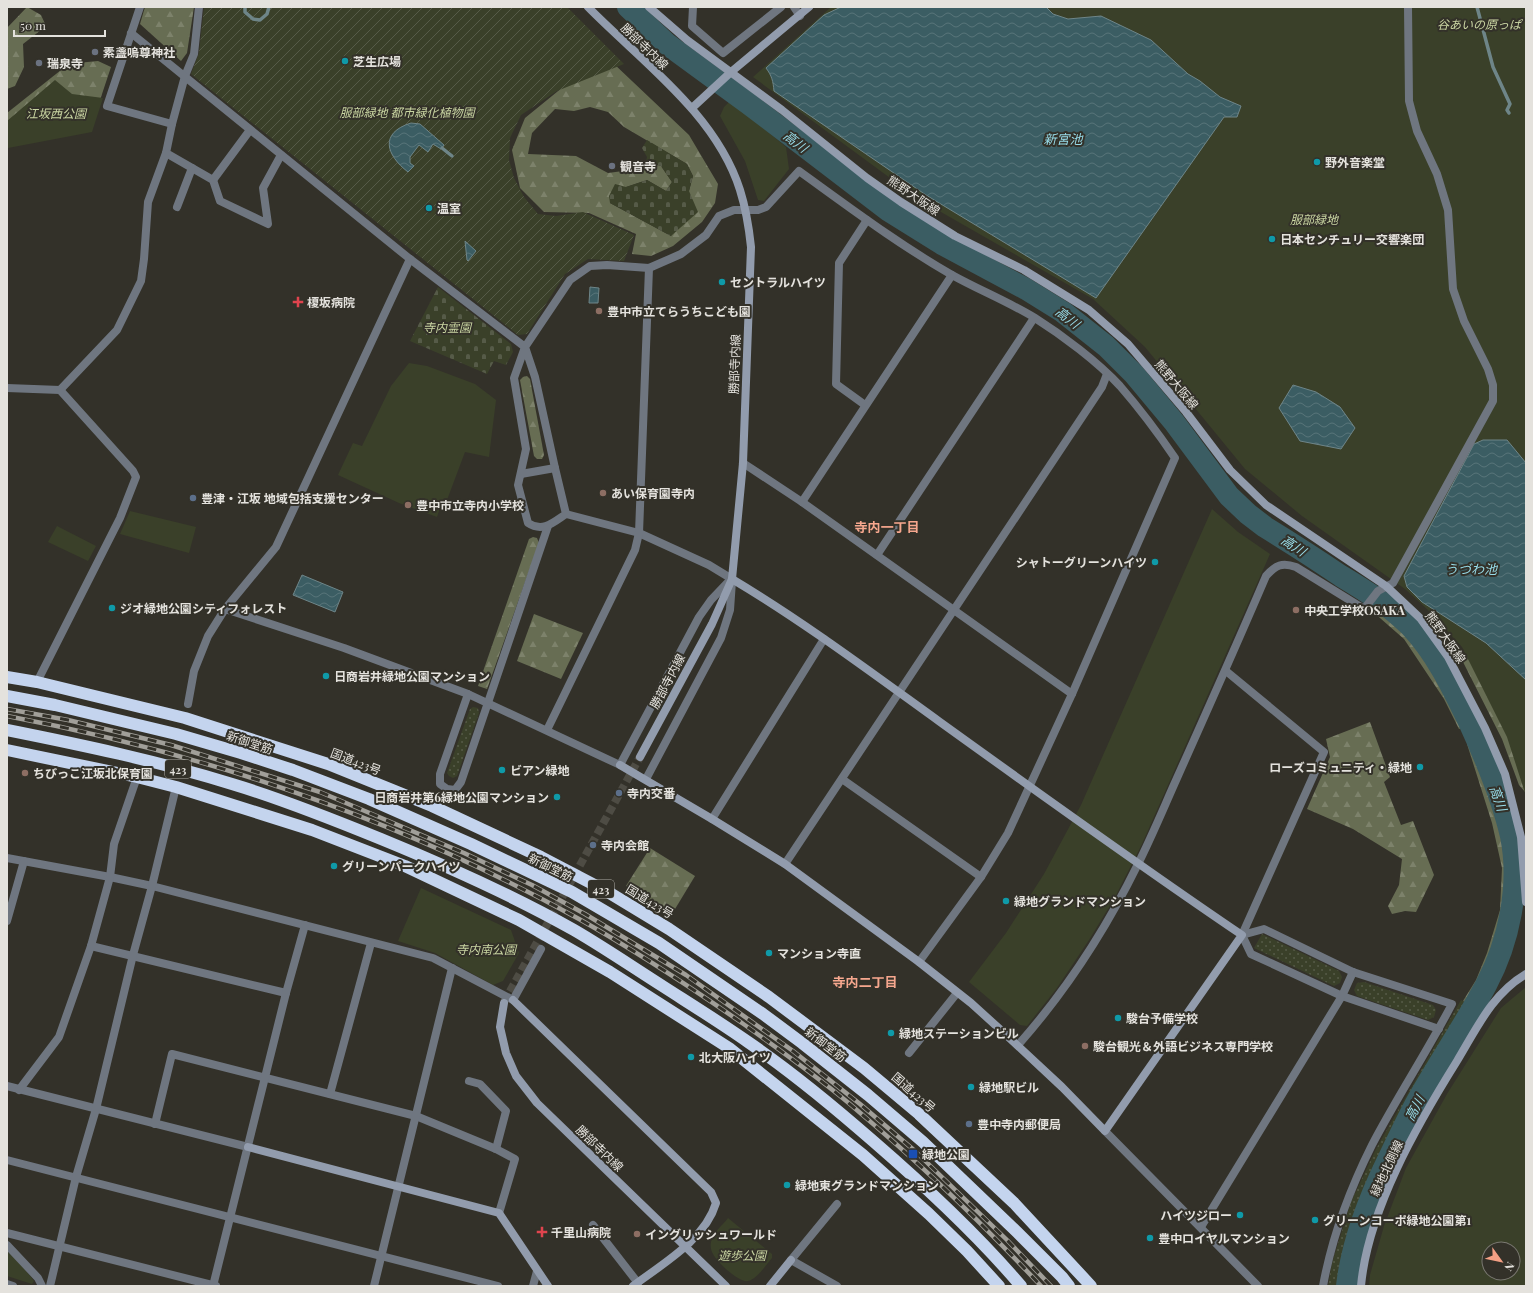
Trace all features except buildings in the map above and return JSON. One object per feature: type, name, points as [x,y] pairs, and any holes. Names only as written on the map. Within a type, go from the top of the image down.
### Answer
[{"type":"highway","name":"国道423号","points":[[7,676],[185,718],[328,764],[432,806],[541,857],[608,892],[669,929],[769,997],[864,1068],[907,1104],[1014,1204],[1091,1286]]},
{"type":"highway","name":"新御堂筋","points":[[7,696],[55,705],[183,736],[293,770],[369,799],[471,844],[572,892],[659,943],[763,1014],[868,1095],[923,1142],[1066,1282]]},
{"type":"highway","name":"423","points":[[7,730],[160,764],[282,800],[420,855],[500,891],[575,931],[747,1041],[782,1066],[848,1119],[901,1166],[995,1254],[1021,1286]]},
{"type":"highway","name":"423","points":[[7,750],[137,777],[176,787],[312,830],[420,873],[519,920],[610,972],[729,1048],[863,1155],[929,1214],[967,1251],[999,1286]]},
{"type":"highway","points":[[659,943],[769,997]]},
{"type":"highway","points":[[640,972],[729,1048]]},
{"type":"highway","points":[[1014,1204],[1066,1282]]},
{"type":"highway","points":[[967,1251],[1013,1286]]},
{"type":"street","points":[[140,7],[107,106],[172,124]]},
{"type":"street","points":[[60,390],[117,330],[140,281],[144,259],[148,202],[166,153],[185,76],[194,54],[200,7]]},
{"type":"street","name":"勝部寺内線","points":[[588,7],[692,108],[717,144],[731,167],[740,190],[751,247],[743,463],[732,579],[712,624],[640,758]]},
{"type":"street","name":"熊野大阪線","points":[[649,7],[687,40],[782,110],[867,178],[901,202],[955,236],[1024,270],[1089,310],[1128,344],[1186,412],[1230,470],[1266,505],[1386,586],[1420,618],[1448,657],[1485,728],[1504,774],[1521,837],[1526,902]]},
{"type":"street","points":[[693,7],[692,26],[723,53],[780,7]]},
{"type":"street","points":[[794,7],[800,16]]},
{"type":"street","points":[[692,108],[731,72],[809,7]]},
{"type":"street","points":[[1386,586],[1488,400],[1489,393],[1489,385],[1484,372],[1460,323],[1449,290],[1444,212],[1433,175],[1414,134],[1405,101],[1403,7]]},
{"type":"street","points":[[1018,1045],[1064,989],[1095,943],[1138,864],[1226,671],[1266,576],[1275,567],[1287,564],[1296,567],[1364,609],[1378,591],[1393,583],[1493,401],[1493,385],[1464,321],[1453,288],[1448,210],[1437,174],[1417,131],[1409,101],[1408,7]]},
{"type":"street","points":[[131,33],[410,259],[525,348],[535,377],[554,468],[566,514]]},
{"type":"street","points":[[213,180],[250,130]]},
{"type":"street","points":[[166,153],[213,180],[220,201],[268,224],[263,188],[281,155]]},
{"type":"street","points":[[177,208],[192,168]]},
{"type":"street","points":[[919,962],[981,877],[1008,833],[1030,787],[1072,694],[1175,458],[1120,386],[1066,339],[1034,318],[952,274],[866,220],[799,171],[766,207],[758,210],[734,210],[720,216],[706,235],[681,254],[649,268],[607,265],[590,266],[570,280],[525,348],[514,378],[526,449],[518,485],[528,523],[534,527],[548,526],[566,514],[639,533],[709,565],[761,596],[824,639],[1030,787],[1073,817],[1126,856],[1242,935],[1251,954],[1342,996],[1439,1029]]},
{"type":"street","points":[[865,405],[836,384],[839,263],[866,220]]},
{"type":"street","points":[[188,704],[194,671],[208,636],[225,609],[276,547],[410,259]]},
{"type":"street","points":[[547,730],[635,550],[639,533],[649,268]]},
{"type":"street","points":[[802,502],[952,274]]},
{"type":"street","points":[[877,555],[1034,318]]},
{"type":"street","points":[[785,864],[1102,387],[1107,374]]},
{"type":"street","points":[[7,388],[60,390],[133,471],[136,477],[120,518],[37,682]]},
{"type":"street","points":[[743,463],[802,502],[1072,694]]},
{"type":"street","points":[[521,474],[554,468]]},
{"type":"street","points":[[468,694],[440,774],[440,784],[447,789],[455,790],[461,782],[548,526]]},
{"type":"street","points":[[620,765],[699,617],[711,600],[732,579]]},
{"type":"street","points":[[646,779],[721,638],[730,610],[732,579]]},
{"type":"street","points":[[225,609],[344,648],[468,694],[620,765],[646,779],[785,864],[919,962],[1018,1045],[1062,1087],[1258,1286]]},
{"type":"street","points":[[712,819],[824,639]]},
{"type":"street","points":[[1106,1132],[1242,935],[1324,752],[1226,671]]},
{"type":"street","points":[[19,1090],[59,1037],[91,946],[110,877],[114,844],[137,777]]},
{"type":"street","points":[[842,779],[981,877]]},
{"type":"street","points":[[50,1286],[61,1246],[76,1177],[96,1109],[133,955],[152,886],[176,787]]},
{"type":"street","points":[[7,858],[152,886],[433,958],[513,1000],[711,1192],[716,1203],[713,1214],[686,1247],[636,1284],[593,1225]]},
{"type":"street","points":[[7,921],[24,861]]},
{"type":"street","points":[[7,1233],[214,1286],[304,925]]},
{"type":"street","points":[[1242,935],[1264,929],[1353,972],[1452,1004],[1372,1145],[1347,1201],[1328,1261],[1323,1286]]},
{"type":"street","points":[[330,1094],[371,943]]},
{"type":"street","points":[[91,946],[286,993]]},
{"type":"street","points":[[513,1000],[541,949]]},
{"type":"street","points":[[374,1286],[452,968]]},
{"type":"street","points":[[1201,1228],[1342,996],[1353,972]]},
{"type":"street","name":"緑地北側線","points":[[1361,1286],[1362,1275],[1373,1228],[1397,1167],[1444,1082],[1490,1006],[1512,983],[1526,974]]},
{"type":"street","points":[[909,1053],[957,993]]},
{"type":"street","name":"勝部寺内線","points":[[504,1003],[500,1027],[506,1054],[516,1076],[537,1103],[726,1286]]},
{"type":"street","points":[[155,1124],[172,1054],[416,1116],[496,1149],[515,1159],[499,1213]]},
{"type":"street","points":[[470,1081],[480,1084],[506,1110],[496,1149]]},
{"type":"street","points":[[7,1086],[499,1213],[548,1286]]},
{"type":"street","points":[[7,1160],[498,1286]]},
{"type":"street","points":[[770,1286],[837,1204]]},
{"type":"street","points":[[7,1245],[38,1278],[42,1286]]},
{"type":"street","points":[[791,1260],[837,1286]]},
{"type":"street","points":[[533,1286],[537,1271]]},
{"type":"street","points":[[7,1284],[13,1286]]},
{"type":"green space","points":[[27,7],[41,15],[46,26],[23,44],[24,67],[15,86],[7,89],[7,28]]},
{"type":"green space","points":[[145,7],[194,7],[187,53],[181,61],[140,24]]},
{"type":"green space","name":"服部緑地 都市緑化植物園","points":[[204,7],[567,7],[624,64],[557,91],[521,115],[510,138],[509,160],[514,178],[524,197],[538,214],[556,216],[583,212],[634,235],[624,261],[588,259],[565,274],[527,334],[518,335],[191,74],[199,53]]},
{"type":"green space","name":"服部緑地","points":[[831,7],[1526,7],[1526,796],[1507,737],[1462,647],[1428,610],[1405,589],[1302,516],[1245,469],[1145,347],[1093,299],[920,200],[753,77]]},
{"type":"green space","name":"江坂西公園","points":[[98,61],[111,67],[91,127],[7,139],[7,113],[61,70],[77,63]]},
{"type":"green space","points":[[613,63],[689,135],[718,184],[715,203],[702,222],[673,246],[651,256],[632,254],[636,234],[589,213],[544,212],[520,188],[512,150],[525,118],[590,65]],"holes":[[[590,107],[608,112],[624,127],[687,164],[693,176],[689,191],[671,236],[610,203],[626,187],[647,180],[666,191],[672,182],[661,166],[646,162],[638,169],[608,173],[576,156],[528,154],[532,133],[555,109],[574,111]]]},
{"type":"green space","name":"江坂西公園","points":[[55,80],[72,94],[103,98],[92,132],[8,148],[7,121]]},
{"type":"green space","points":[[729,102],[741,109],[786,147],[789,169],[764,201],[758,200],[745,161],[720,116],[724,107]]},
{"type":"green space","points":[[647,140],[687,164],[693,176],[689,191],[698,212],[671,236],[610,203],[609,196],[615,184],[626,187],[647,180],[666,191],[672,182],[661,166],[646,162],[647,157],[642,148]]},
{"type":"green space","name":"寺内霊園","points":[[438,287],[511,344],[513,352],[506,365],[494,361],[487,374],[410,341]]},
{"type":"green space","points":[[409,363],[427,366],[475,384],[496,400],[489,457],[465,452],[447,500],[443,499],[437,517],[399,503],[338,475],[353,443],[362,446],[391,386]]},
{"type":"green space","points":[[527,376],[530,379],[544,455],[542,459],[537,459],[534,456],[520,380]]},
{"type":"green space","points":[[1212,509],[1238,532],[1270,554],[1142,844],[1114,899],[1057,988],[1027,1026],[1020,1025],[969,982],[1006,933],[1044,874],[1081,805]]},
{"type":"green space","points":[[130,511],[196,527],[189,553],[120,534]]},
{"type":"green space","points":[[57,526],[96,546],[88,561],[48,542]]},
{"type":"green space","points":[[533,537],[537,538],[539,543],[487,689],[478,686],[529,539]]},
{"type":"green space","points":[[1377,604],[1402,624],[1419,643],[1442,677],[1467,726],[1459,729],[1444,699],[1404,639],[1372,611]]},
{"type":"green space","points":[[534,614],[583,633],[561,679],[517,661]]},
{"type":"green space","points":[[1485,649],[1526,793],[1519,785],[1502,739],[1461,658]]},
{"type":"green space","points":[[473,707],[478,708],[479,713],[457,776],[453,778],[447,773],[470,709]]},
{"type":"green space","points":[[1370,722],[1390,777],[1384,782],[1401,825],[1413,821],[1434,875],[1416,912],[1405,911],[1392,914],[1388,906],[1399,885],[1402,859],[1353,829],[1307,809],[1330,757],[1326,739]]},
{"type":"green space","points":[[1474,742],[1494,789],[1506,826],[1510,861],[1510,883],[1504,925],[1498,946],[1481,986],[1470,1005],[1463,1001],[1476,980],[1487,953],[1500,910],[1502,868],[1492,823],[1467,744]]},
{"type":"green space","points":[[650,848],[695,876],[672,914],[626,886]]},
{"type":"green space","name":"寺内南公園","points":[[421,888],[511,930],[519,953],[503,981],[493,985],[435,953],[398,941]]},
{"type":"green space","points":[[1262,934],[1339,971],[1342,977],[1340,983],[1334,986],[1254,948]]},
{"type":"green space","points":[[1364,982],[1433,1005],[1436,1010],[1434,1017],[1428,1020],[1357,996],[1354,990],[1357,983]]},
{"type":"green space","points":[[1526,987],[1526,1286],[1369,1286],[1370,1275],[1384,1226],[1406,1168],[1447,1094],[1501,1008]]},
{"type":"green space","points":[[1461,1000],[1470,1005],[1428,1076],[1389,1148],[1360,1215],[1354,1232],[1346,1268],[1344,1286],[1328,1286],[1332,1263],[1351,1202],[1376,1149]]},
{"type":"green space","name":"遊歩公園","points":[[728,1218],[772,1254],[772,1258],[755,1278],[751,1280],[744,1281],[739,1279],[723,1267],[712,1253],[711,1244],[713,1235]]},
{"type":"green space","points":[[7,1251],[24,1268],[34,1281],[32,1284],[7,1276]]},
{"type":"water","name":"新宮池","points":[[841,7],[1046,7],[1053,14],[1068,19],[1101,16],[1151,40],[1188,74],[1200,81],[1220,97],[1241,106],[1237,117],[1224,117],[1096,298],[926,195],[774,91],[772,79],[766,68],[824,15]]},
{"type":"water","points":[[411,123],[420,124],[444,145],[441,149],[433,144],[428,152],[419,145],[410,157],[410,163],[414,166],[408,172],[395,159],[389,145],[390,138],[394,132]]},
{"type":"water","points":[[465,241],[476,251],[468,261],[467,260]]},
{"type":"water","points":[[590,287],[599,288],[598,303],[589,303]]},
{"type":"water","points":[[1293,385],[1316,392],[1340,407],[1355,428],[1341,449],[1300,441],[1279,408]]},
{"type":"water","name":"うづわ池","points":[[1483,440],[1507,440],[1526,463],[1526,680],[1486,643],[1422,602],[1407,587],[1404,576],[1474,444]]},
{"type":"water","points":[[302,575],[343,592],[335,612],[293,595]]},
{"type":"waterway","points":[[245,7],[245,12],[253,19],[260,20],[267,14],[269,7]]},
{"type":"waterway","name":"高川","points":[[628,7],[667,44],[749,104],[889,211],[942,244],[1026,289],[1063,312],[1106,346],[1134,374],[1174,422],[1229,496],[1248,514],[1265,527],[1386,605],[1410,626],[1428,648],[1450,684],[1469,722],[1493,778],[1511,836],[1515,874],[1511,913],[1501,950],[1486,985],[1415,1105],[1380,1177],[1367,1207],[1357,1238],[1349,1270],[1347,1286]]},
{"type":"waterway","points":[[1477,7],[1493,67],[1510,104],[1507,110],[1509,113]]},
{"type":"waterway","points":[[442,148],[452,156]]},
{"type":"tunnel","points":[[504,1002],[640,757]]},
{"type":"railway","points":[[7,709],[68,720],[171,745],[320,792],[464,853],[532,885],[585,914],[686,975],[793,1051],[860,1104],[915,1151],[1007,1240],[1051,1286]]},
{"type":"railway","points":[[7,716],[156,750],[229,771],[301,795],[372,821],[442,851],[511,883],[579,919],[642,956],[742,1023],[844,1099],[929,1174],[997,1240],[1041,1286]]},
{"type":"place","name":"素盞嗚尊神社","points":[[95,52]]},
{"type":"place","name":"芝生広場","points":[[345,61]]},
{"type":"place","name":"瑞泉寺","points":[[39,63]]},
{"type":"place","name":"野外音楽堂","points":[[1317,162]]},
{"type":"place","name":"観音寺","points":[[612,166]]},
{"type":"place","name":"温室","points":[[429,208]]},
{"type":"place","name":"日本センチュリー交響楽団","points":[[1272,239]]},
{"type":"place","name":"セントラルハイツ","points":[[722,282]]},
{"type":"place","name":"榎坂病院","points":[[298,302]]},
{"type":"place","name":"豊中市立てらうちこども園","points":[[599,311]]},
{"type":"place","name":"あい保育園寺内","points":[[603,493]]},
{"type":"place","name":"豊津・江坂 地域包括支援センター","points":[[193,498]]},
{"type":"place","name":"豊中市立寺内小学校","points":[[408,505]]},
{"type":"place","name":"シャトーグリーンハイツ","points":[[1155,562]]},
{"type":"place","name":"ジオ緑地公園シティフォレスト","points":[[112,608]]},
{"type":"place","name":"中央工学校OSAKA","points":[[1296,610]]},
{"type":"place","name":"日商岩井緑地公園マンション","points":[[326,676]]},
{"type":"place","name":"ローズコミュニティ・緑地","points":[[1420,767]]},
{"type":"place","name":"ビアン緑地","points":[[502,770]]},
{"type":"place","name":"ちびっこ江坂北保育園","points":[[25,773]]},
{"type":"place","name":"寺内交番","points":[[619,793]]},
{"type":"place","name":"日商岩井第6緑地公園マンション","points":[[557,797]]},
{"type":"place","name":"寺内会館","points":[[593,845]]},
{"type":"place","name":"グリーンパークハイツ","points":[[334,866]]},
{"type":"place","name":"緑地グランドマンション","points":[[1006,901]]},
{"type":"place","name":"マンション寺直","points":[[769,953]]},
{"type":"place","name":"駿台予備学校","points":[[1118,1018]]},
{"type":"place","name":"緑地ステーションビル","points":[[891,1033]]},
{"type":"place","name":"駿台観光＆外語ビジネス専門学校","points":[[1085,1046]]},
{"type":"place","name":"北大阪ハイツ","points":[[691,1057]]},
{"type":"place","name":"緑地駅ビル","points":[[971,1087]]},
{"type":"place","name":"豊中寺内郵便局","points":[[969,1124]]},
{"type":"place","name":"緑地公園","points":[[913,1154]]},
{"type":"place","name":"緑地東グランドマンション","points":[[787,1185]]},
{"type":"place","name":"ハイツジロー","points":[[1240,1215]]},
{"type":"place","name":"グリーンコーポ緑地公園第1","points":[[1315,1220]]},
{"type":"place","name":"千里山病院","points":[[542,1232]]},
{"type":"place","name":"イングリッシュワールド","points":[[637,1234]]},
{"type":"place","name":"豊中ロイヤルマンション","points":[[1150,1238]]},
{"type":"district","name":"寺内一丁目","points":[[887,526]]},
{"type":"district","name":"寺内二丁目","points":[[865,981]]},
{"type":"park label","name":"谷あいの原っぱ","points":[[1479,24]]}]
